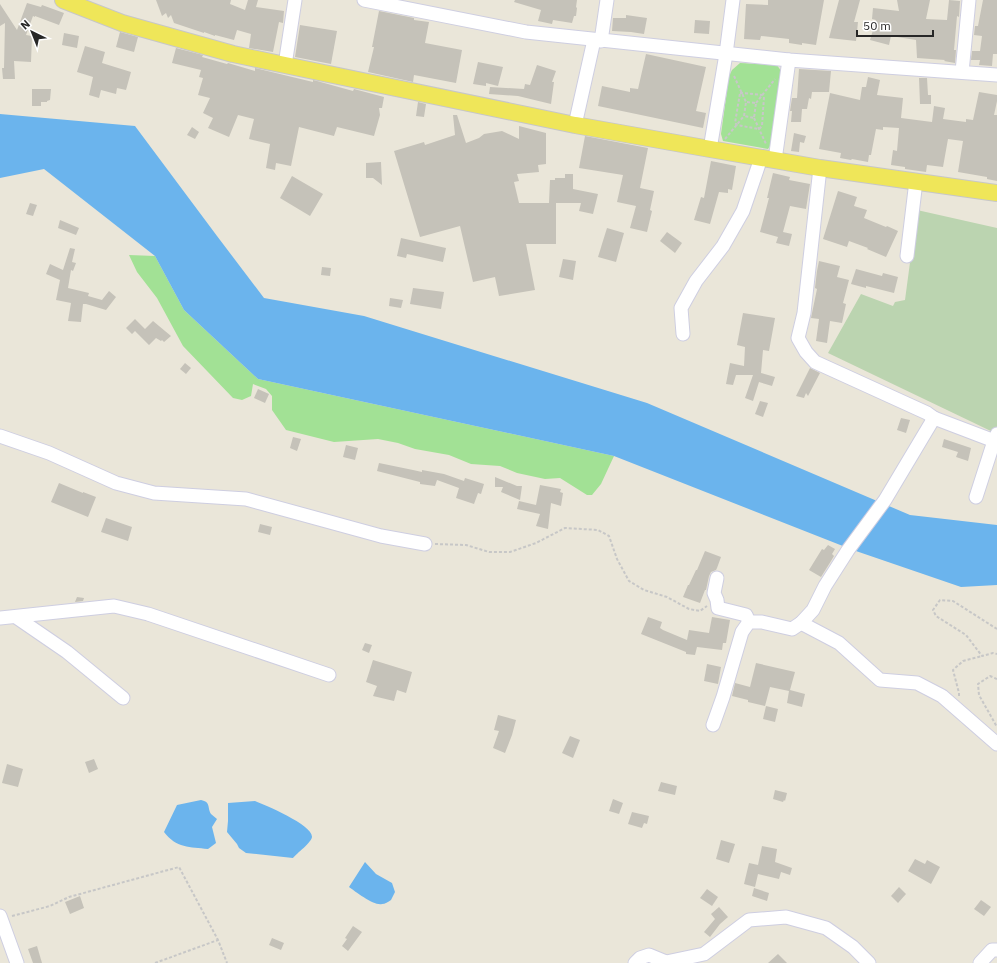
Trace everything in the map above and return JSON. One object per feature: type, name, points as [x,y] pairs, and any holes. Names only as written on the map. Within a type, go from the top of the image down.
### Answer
[{"type":"main road","points":[[64,0],[122,23],[233,54],[575,125],[820,168],[997,193]]},
{"type":"street","points":[[285,65],[295,0]]},
{"type":"street","points":[[364,0],[526,32],[789,60],[997,75]]},
{"type":"street","points":[[575,125],[607,0]]},
{"type":"street","points":[[713,150],[733,0]]},
{"type":"street","points":[[962,72],[969,0]]},
{"type":"street","points":[[683,334],[681,308],[696,281],[723,246],[770,159],[789,60]]},
{"type":"street","points":[[820,168],[804,313],[798,338],[806,352],[815,362],[927,413],[934,418],[996,439],[976,497]]},
{"type":"street","points":[[907,256],[916,181]]},
{"type":"street","points":[[750,622],[762,622],[792,629],[801,623],[814,610],[825,586],[848,550],[885,500],[934,418]]},
{"type":"street","points":[[0,436],[49,453],[116,483],[154,493],[246,499],[381,536],[425,544]]},
{"type":"street","points":[[717,578],[714,593],[718,608],[746,614],[750,622]]},
{"type":"street","points":[[0,618],[114,606],[148,614],[329,675]]},
{"type":"street","points":[[16,617],[67,652],[122,698]]},
{"type":"street","points":[[713,725],[723,697],[742,632],[750,622]]},
{"type":"street","points":[[801,623],[839,643],[880,680],[917,683],[942,696],[997,744]]},
{"type":"street","points":[[1,917],[17,963]]},
{"type":"street","points":[[635,963],[640,958],[649,955],[666,962],[704,954],[749,920],[786,917],[826,928],[870,963]]},
{"type":"street","points":[[980,963],[992,950],[997,950]]},
{"type":"path","points":[[713,150],[744,116],[746,102],[734,76]]},
{"type":"path","points":[[770,159],[754,118],[756,103],[776,77]]},
{"type":"path","points":[[737,125],[735,123],[740,94],[742,93]]},
{"type":"path","points":[[742,93],[762,95]]},
{"type":"path","points":[[758,129],[762,126],[764,98],[762,95]]},
{"type":"path","points":[[746,102],[756,103]]},
{"type":"path","points":[[744,116],[754,118]]},
{"type":"path","points":[[737,125],[758,129]]},
{"type":"path","points":[[425,544],[466,545],[489,552],[510,552],[536,543],[565,528],[598,530],[609,536],[617,559],[629,581],[644,590],[666,597],[689,609],[700,611],[706,606],[718,608]]},
{"type":"path","points":[[982,656],[966,635],[936,616],[932,610],[940,600],[953,601],[997,629]]},
{"type":"path","points":[[957,709],[959,693],[953,670],[963,661],[993,653],[997,654]]},
{"type":"path","points":[[997,679],[990,676],[978,684],[979,695],[997,727]]},
{"type":"path","points":[[1,917],[50,906],[69,897],[179,867],[218,940],[227,963]]},
{"type":"path","points":[[155,963],[218,940]]},
{"type":"green space","points":[[740,63],[777,65],[781,71],[773,142],[768,149],[723,141],[721,134],[729,76],[732,70]]},
{"type":"green space","points":[[917,210],[997,228],[997,427],[995,433],[828,353],[861,294],[893,306],[895,302],[905,300]]},
{"type":"green space","points":[[129,255],[155,256],[184,310],[258,379],[614,456],[601,484],[592,495],[587,495],[560,478],[545,479],[517,473],[500,466],[471,464],[449,455],[415,449],[398,443],[378,439],[334,442],[286,430],[272,410],[272,396],[266,389],[253,384],[251,396],[242,400],[233,398],[183,346],[157,298],[137,272]]},
{"type":"water","points":[[0,114],[135,126],[264,298],[364,316],[647,403],[910,515],[997,525],[997,585],[961,587],[853,550],[614,456],[258,379],[184,310],[155,256],[44,169],[0,178]]},
{"type":"water","points":[[201,800],[208,803],[211,814],[217,819],[212,827],[216,843],[208,849],[184,846],[173,841],[164,832],[177,805]]},
{"type":"water","points":[[255,801],[297,821],[310,832],[312,837],[311,839],[307,845],[293,858],[246,853],[239,848],[227,832],[228,803]]},
{"type":"water","points":[[365,862],[376,874],[392,883],[395,892],[391,900],[388,902],[384,904],[374,903],[349,887]]},
{"type":"building","points":[[156,0],[231,0],[230,4],[245,10],[248,0],[258,0],[256,7],[284,11],[283,23],[279,22],[273,52],[249,48],[251,34],[237,30],[234,40],[204,33],[174,23],[171,15],[168,18],[166,13],[162,16]]},
{"type":"building","points":[[515,0],[577,0],[576,16],[574,16],[572,23],[553,20],[552,24],[538,21],[541,10],[514,2]]},
{"type":"building","points":[[768,0],[824,0],[816,45],[789,43],[789,39],[761,36],[760,40],[744,39],[746,4],[768,5]]},
{"type":"building","points":[[839,0],[860,0],[854,22],[858,22],[856,41],[829,38]]},
{"type":"building","points":[[897,0],[930,0],[926,19],[947,20],[949,0],[960,1],[954,50],[956,50],[955,63],[944,61],[945,60],[917,58],[916,40],[891,36],[889,45],[870,40],[876,20],[872,19],[873,8],[899,11]]},
{"type":"building","points":[[983,0],[997,0],[997,54],[993,54],[992,66],[979,65],[980,60],[971,60],[972,51],[980,51],[982,36],[974,35],[975,26],[978,26]]},
{"type":"building","points":[[27,3],[41,7],[42,5],[64,13],[59,25],[33,16],[26,35],[32,36],[31,62],[14,61],[15,79],[3,79],[2,68],[4,68],[5,23],[0,26],[0,4],[17,30]]},
{"type":"building","points":[[379,11],[414,18],[414,20],[429,22],[425,43],[462,50],[456,83],[414,75],[413,82],[368,72],[374,47],[372,47]]},
{"type":"building","points":[[626,15],[647,18],[644,34],[612,31],[613,18],[626,18]]},
{"type":"building","points":[[695,20],[710,21],[709,34],[694,33]]},
{"type":"building","points":[[300,25],[337,31],[331,64],[295,57]]},
{"type":"building","points":[[120,32],[138,37],[134,52],[116,47]]},
{"type":"building","points":[[64,33],[79,36],[77,48],[62,45]]},
{"type":"building","points":[[85,46],[105,52],[102,63],[131,72],[126,90],[117,88],[116,94],[101,90],[99,98],[89,95],[93,77],[77,72]]},
{"type":"building","points":[[176,48],[203,55],[202,57],[255,71],[255,68],[313,82],[313,80],[353,91],[354,89],[384,97],[382,108],[379,108],[380,115],[374,136],[337,127],[334,136],[299,127],[291,166],[276,163],[275,170],[266,168],[270,144],[249,139],[254,119],[238,115],[229,137],[208,128],[213,118],[203,113],[210,98],[198,95],[203,78],[199,77],[201,70],[172,63]]},
{"type":"building","points":[[646,54],[706,67],[696,111],[706,113],[703,128],[598,106],[602,86],[630,92],[630,88],[638,89]]},
{"type":"building","points":[[478,62],[503,67],[498,86],[486,83],[486,86],[473,84]]},
{"type":"building","points":[[537,65],[556,71],[552,82],[554,82],[551,104],[518,96],[489,94],[490,87],[524,89],[525,84],[530,85]]},
{"type":"building","points":[[799,69],[831,71],[829,92],[812,92],[807,109],[802,109],[801,122],[791,122],[792,111],[790,111],[792,98],[797,98]]},
{"type":"building","points":[[868,77],[880,80],[877,95],[903,98],[901,118],[932,122],[934,106],[945,108],[943,119],[966,122],[966,119],[973,120],[979,92],[997,95],[994,115],[997,115],[997,181],[987,179],[987,177],[958,172],[963,141],[948,139],[943,167],[927,165],[926,172],[891,165],[893,150],[897,151],[899,128],[883,127],[883,130],[876,129],[871,155],[869,155],[868,162],[840,158],[841,153],[819,149],[830,93],[860,100],[862,87],[866,87]]},
{"type":"building","points":[[919,78],[927,78],[928,95],[931,95],[931,104],[920,104]]},
{"type":"building","points":[[32,89],[51,89],[50,100],[47,102],[41,102],[41,106],[32,106]]},
{"type":"building","points":[[418,102],[426,104],[424,117],[416,116]]},
{"type":"building","points":[[453,115],[457,115],[466,143],[479,138],[484,134],[502,131],[519,139],[519,126],[546,133],[546,164],[538,165],[539,172],[517,174],[519,181],[514,182],[519,203],[556,203],[556,244],[526,244],[535,290],[499,296],[495,277],[473,282],[460,226],[420,237],[394,151],[424,142],[425,145],[455,135]]},
{"type":"building","points":[[192,127],[199,132],[195,139],[187,135]]},
{"type":"building","points":[[794,133],[806,136],[804,143],[800,142],[799,152],[791,151]]},
{"type":"building","points":[[585,136],[648,148],[640,188],[654,191],[650,210],[652,211],[647,232],[630,228],[636,206],[617,202],[623,175],[579,168]]},
{"type":"building","points":[[711,161],[736,166],[732,190],[728,189],[728,193],[719,192],[710,224],[694,220],[701,197],[704,198]]},
{"type":"building","points":[[381,162],[382,185],[373,178],[366,178],[366,163]]},
{"type":"building","points":[[773,173],[790,177],[789,180],[810,184],[806,209],[790,206],[783,232],[792,234],[789,246],[776,243],[778,237],[760,232],[769,198],[767,198]]},
{"type":"building","points":[[565,174],[573,174],[573,189],[598,194],[593,214],[579,211],[581,203],[549,203],[550,180],[555,180],[555,178],[565,178]]},
{"type":"building","points":[[292,176],[323,194],[310,216],[280,198]]},
{"type":"building","points":[[838,191],[857,197],[854,206],[867,210],[864,218],[898,231],[886,257],[849,241],[847,247],[823,239]]},
{"type":"building","points":[[30,203],[37,205],[33,216],[26,214]]},
{"type":"building","points":[[60,220],[79,228],[76,235],[58,228]]},
{"type":"building","points":[[607,228],[624,233],[616,262],[598,257]]},
{"type":"building","points":[[667,232],[682,243],[675,253],[660,241]]},
{"type":"building","points":[[401,238],[446,248],[443,262],[407,254],[406,258],[397,256]]},
{"type":"building","points":[[70,248],[75,249],[72,262],[76,263],[73,271],[71,270],[68,288],[89,293],[88,296],[102,300],[109,291],[116,297],[106,310],[83,304],[81,322],[68,321],[71,303],[56,300],[60,280],[46,274],[50,264],[63,270]]},
{"type":"building","points":[[563,259],[576,261],[573,280],[559,277]]},
{"type":"building","points":[[819,261],[840,266],[837,277],[849,280],[843,303],[846,304],[842,323],[830,321],[827,343],[816,341],[819,319],[811,318],[817,289],[815,288]]},
{"type":"building","points":[[322,267],[331,268],[330,276],[321,275]]},
{"type":"building","points":[[856,269],[882,276],[883,273],[898,277],[894,293],[851,284]]},
{"type":"building","points":[[413,288],[444,292],[441,309],[410,304]]},
{"type":"building","points":[[390,298],[403,300],[401,308],[389,306]]},
{"type":"building","points":[[743,313],[775,318],[769,351],[763,350],[761,373],[775,377],[772,386],[759,382],[753,401],[745,398],[753,375],[736,375],[733,385],[726,384],[730,363],[744,366],[745,347],[737,345]]},
{"type":"building","points":[[135,319],[145,329],[153,321],[171,336],[164,342],[156,338],[149,345],[135,331],[132,334],[126,328]]},
{"type":"building","points":[[185,363],[191,368],[186,374],[180,369]]},
{"type":"building","points":[[810,368],[820,373],[808,396],[806,393],[804,398],[796,396]]},
{"type":"building","points":[[258,389],[269,394],[265,403],[254,398]]},
{"type":"building","points":[[760,401],[768,403],[763,417],[755,414]]},
{"type":"building","points":[[901,418],[910,420],[906,433],[897,430]]},
{"type":"building","points":[[293,437],[301,439],[297,451],[290,448]]},
{"type":"building","points":[[944,439],[971,448],[968,461],[956,457],[958,452],[942,447]]},
{"type":"building","points":[[346,445],[358,448],[355,460],[343,457]]},
{"type":"building","points":[[379,463],[422,472],[422,470],[444,474],[464,481],[465,478],[484,484],[481,494],[478,493],[474,504],[456,498],[459,488],[437,480],[435,486],[420,484],[420,482],[377,471]]},
{"type":"building","points":[[495,477],[517,486],[522,486],[520,500],[501,492],[503,487],[495,487]]},
{"type":"building","points":[[59,483],[96,497],[88,517],[51,502]]},
{"type":"building","points":[[540,485],[561,489],[560,492],[563,493],[561,506],[551,503],[548,529],[536,526],[540,514],[517,509],[519,501],[536,505]]},
{"type":"building","points":[[106,518],[132,527],[128,541],[101,532]]},
{"type":"building","points":[[260,524],[272,527],[270,535],[258,532]]},
{"type":"building","points":[[828,545],[835,549],[832,554],[834,556],[821,577],[809,570],[822,549],[824,550]]},
{"type":"building","points":[[705,551],[721,557],[716,570],[711,572],[709,576],[706,590],[700,603],[683,597]]},
{"type":"building","points":[[77,597],[84,598],[83,601],[75,602]]},
{"type":"building","points":[[648,617],[662,622],[660,628],[663,630],[687,640],[689,630],[709,633],[712,617],[730,620],[726,643],[723,643],[722,650],[697,647],[695,655],[686,654],[686,652],[641,634]]},
{"type":"building","points":[[365,643],[372,645],[369,653],[362,650]]},
{"type":"building","points":[[373,660],[412,672],[406,693],[397,690],[394,701],[373,696],[377,686],[366,682]]},
{"type":"building","points":[[756,663],[795,672],[790,690],[805,694],[802,707],[787,703],[789,691],[770,687],[765,706],[732,696],[735,683],[750,687]]},
{"type":"building","points":[[707,664],[721,667],[718,684],[704,681]]},
{"type":"building","points":[[766,706],[778,709],[775,722],[763,719]]},
{"type":"building","points":[[498,715],[516,720],[505,753],[493,748],[499,731],[494,730]]},
{"type":"building","points":[[570,736],[580,740],[573,758],[562,753]]},
{"type":"building","points":[[94,759],[98,769],[89,773],[85,762]]},
{"type":"building","points":[[7,764],[23,769],[18,787],[2,783]]},
{"type":"building","points":[[661,782],[677,786],[675,795],[658,791]]},
{"type":"building","points":[[775,790],[787,793],[785,801],[784,800],[783,802],[773,799]]},
{"type":"building","points":[[613,799],[623,803],[619,814],[609,811]]},
{"type":"building","points":[[632,812],[649,816],[647,824],[644,823],[642,828],[628,824]]},
{"type":"building","points":[[721,840],[735,844],[729,863],[716,859]]},
{"type":"building","points":[[762,846],[777,849],[775,862],[792,868],[790,875],[781,872],[779,879],[758,874],[755,887],[744,884],[749,863],[758,865]]},
{"type":"building","points":[[915,859],[925,864],[927,860],[940,867],[931,884],[908,871]]},
{"type":"building","points":[[899,887],[906,894],[898,903],[891,896]]},
{"type":"building","points":[[754,888],[769,893],[767,901],[752,896]]},
{"type":"building","points":[[707,889],[718,897],[712,906],[700,898]]},
{"type":"building","points":[[80,896],[84,908],[70,914],[65,902]]},
{"type":"building","points":[[981,900],[991,907],[984,916],[974,909]]},
{"type":"building","points":[[719,907],[728,917],[720,924],[710,937],[704,932],[715,919],[711,914]]},
{"type":"building","points":[[353,926],[362,932],[348,951],[342,946],[347,939],[345,938]]},
{"type":"building","points":[[272,938],[284,943],[281,950],[269,945]]},
{"type":"building","points":[[37,946],[42,963],[33,963],[28,949]]},
{"type":"building","points":[[778,954],[787,963],[768,963]]}]
